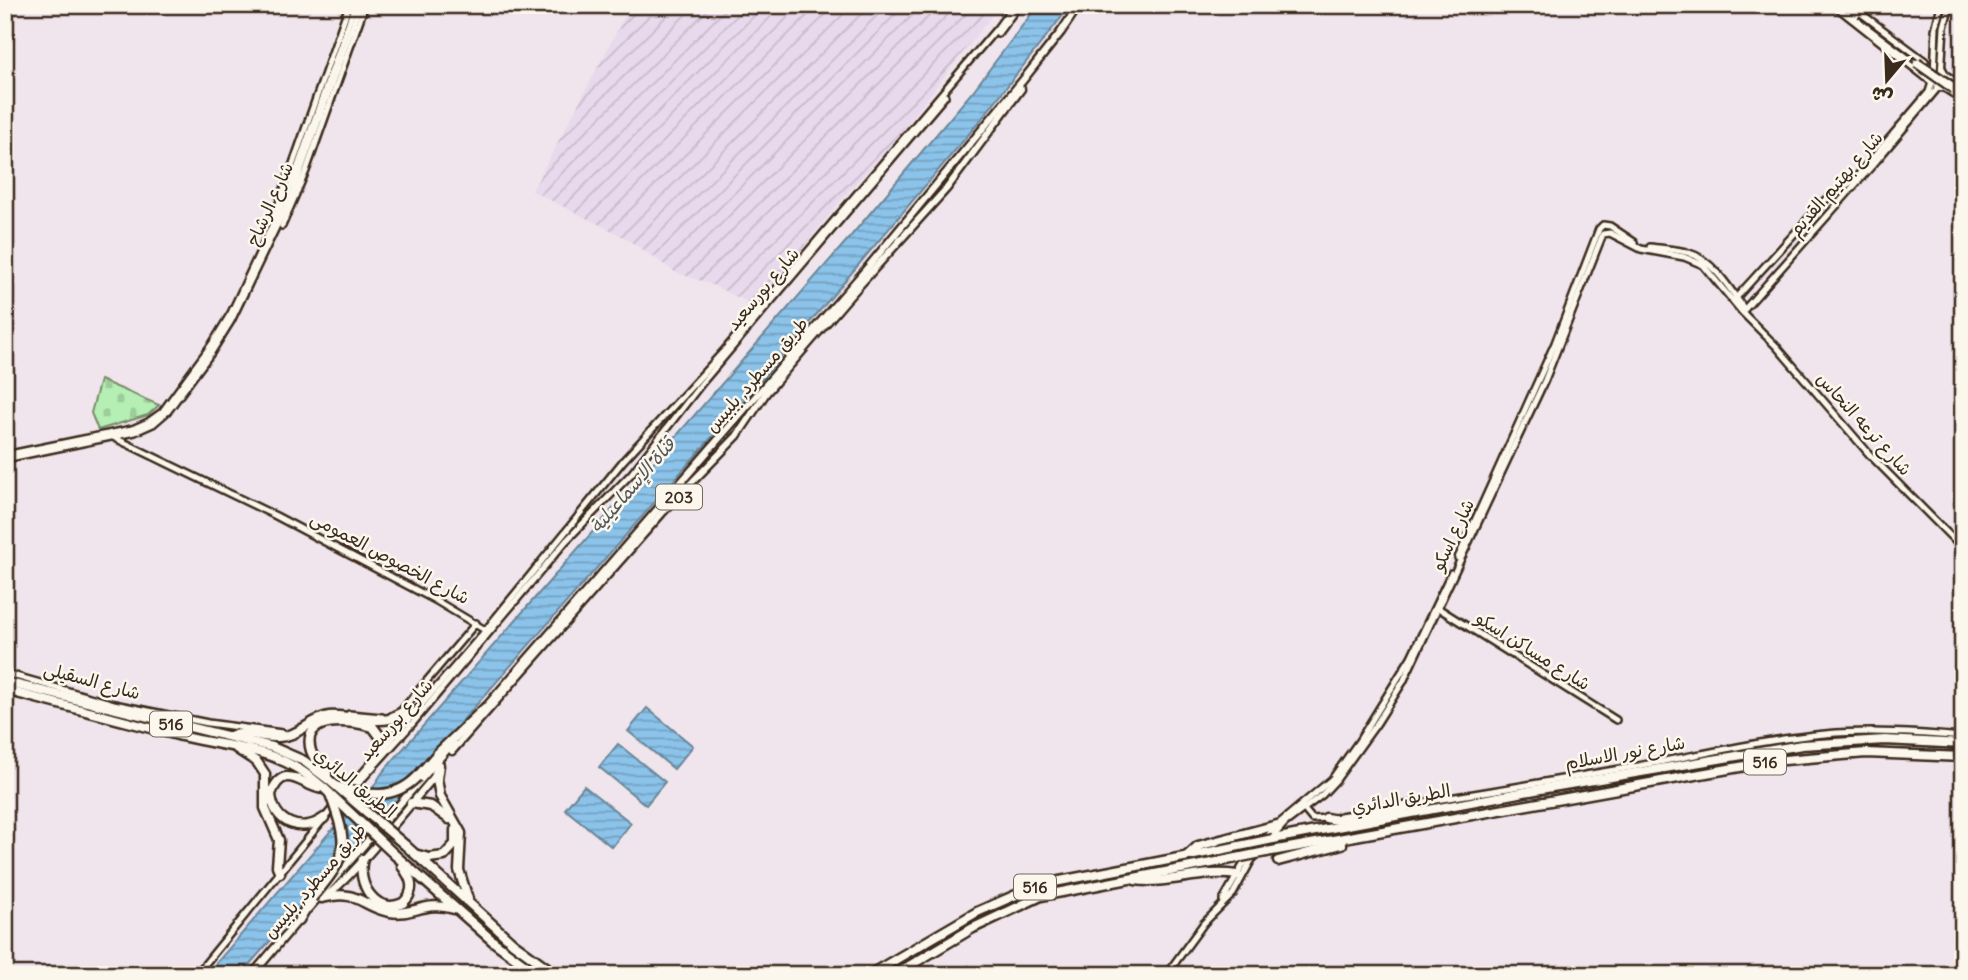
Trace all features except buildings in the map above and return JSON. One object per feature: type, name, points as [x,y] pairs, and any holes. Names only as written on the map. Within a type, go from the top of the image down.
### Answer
[{"type":"highway","name":"الطريق الدائري","points":[[5,682],[272,747],[311,765],[405,845],[513,943],[558,975]]},
{"type":"highway","name":"الطريق الدائري","points":[[5,690],[285,760],[311,777],[395,855],[509,954],[539,975]]},
{"type":"highway","points":[[379,753],[382,739],[373,727],[332,721],[322,724],[313,732],[311,748],[333,783],[362,794],[380,795],[400,790],[417,778],[443,748],[485,708]]},
{"type":"highway","points":[[229,737],[240,733],[285,736],[298,733],[330,716],[379,721],[416,712]]},
{"type":"highway","name":"الطريق الدائري","points":[[869,975],[965,919],[1029,889],[1060,880],[1546,788],[1818,743],[1885,740],[1963,744]]},
{"type":"highway","points":[[232,746],[255,761],[264,771],[265,808],[278,836],[280,851],[277,866],[280,873]]},
{"type":"highway","name":"الطريق الدائري","points":[[894,975],[973,928],[1032,900],[1061,891],[1773,761],[1819,755],[1890,752],[1963,757]]},
{"type":"highway","points":[[437,767],[440,796],[461,833],[459,870],[469,902]]},
{"type":"highway","points":[[299,920],[312,898],[334,872],[342,851],[342,830],[327,791],[297,777],[289,777],[277,783],[271,794],[277,813],[290,824],[312,825],[324,818]]},
{"type":"highway","points":[[411,803],[437,809],[453,824],[456,834],[452,849],[444,856],[426,857],[412,852]]},
{"type":"highway","points":[[1325,818],[1339,820],[1393,810],[1418,812]]},
{"type":"highway","points":[[1186,856],[1198,846],[1278,827]]},
{"type":"highway","points":[[1278,861],[1370,835]]},
{"type":"highway","points":[[363,859],[361,874],[368,891],[377,902],[393,907],[407,900],[412,886],[409,875],[395,855]]},
{"type":"highway","points":[[1128,879],[1157,881],[1217,872],[1237,875]]},
{"type":"highway","points":[[323,897],[353,897],[389,912],[431,905],[448,907],[463,913]]},
{"type":"main road","points":[[274,228],[274,215],[349,5]]},
{"type":"main road","name":"شارع الرشاح","points":[[274,228],[355,5]]},
{"type":"main road","name":"شارع الرشاح","points":[[175,398],[231,321],[301,172],[363,5]]},
{"type":"main road","name":"شارع بورسعيد","points":[[280,873],[324,818],[566,541],[640,463],[702,383],[974,66],[1017,5]]},
{"type":"main road","name":"شارع بورسعيد","points":[[280,873],[618,468],[731,343],[1017,5]]},
{"type":"main road","name":"طريق مسطرد, بلبيس","points":[[258,975],[323,897],[662,513],[737,436],[775,383],[952,180],[1063,34],[1080,5]]},
{"type":"main road","name":"طريق مسطرد, بلبيس","points":[[252,975],[730,429],[939,182],[1080,5]]},
{"type":"main road","points":[[1835,5],[1847,18],[1938,86],[1963,96]]},
{"type":"main road","points":[[1835,5],[1963,96]]},
{"type":"main road","points":[[1844,5],[1963,96]]},
{"type":"main road","points":[[1850,5],[1925,61]]},
{"type":"main road","points":[[1918,70],[1925,68],[1925,61],[1932,55],[1941,5]]},
{"type":"main road","name":"شارع بهتيم القديم","points":[[1744,312],[1938,86],[1944,27],[1950,5]]},
{"type":"main road","points":[[1936,28],[1938,86]]},
{"type":"main road","points":[[1941,68],[1963,86]]},
{"type":"main road","points":[[1938,86],[1949,77]]},
{"type":"main road","name":"شارع بهتيم القديم","points":[[1735,299],[1825,200],[1854,180],[1926,96],[1938,86]]},
{"type":"main road","points":[[939,182],[942,187],[952,180]]},
{"type":"main road","points":[[924,200],[934,191],[938,193],[937,198]]},
{"type":"main road","name":"شارع اسكو","points":[[1521,426],[1603,225],[1610,226],[1642,246],[1689,256]]},
{"type":"main road","name":"شارع ترعه النحاس","points":[[1603,234],[1610,233],[1641,249],[1689,256],[1707,262],[1744,312],[1870,455],[1963,549]]},
{"type":"main road","name":"شارع اسكو","points":[[1278,827],[1332,779],[1375,719],[1411,657],[1436,609],[1574,310],[1603,234]]},
{"type":"main road","points":[[5,457],[113,437],[149,426],[165,414],[175,398]]},
{"type":"main road","points":[[5,457],[141,426],[159,415],[175,398]]},
{"type":"main road","points":[[730,429],[737,430],[737,436]]},
{"type":"main road","name":"شارع الخصوص العمومى","points":[[113,437],[276,516],[485,630]]},
{"type":"main road","points":[[630,454],[629,460],[632,463],[640,463]]},
{"type":"main road","points":[[618,468],[626,468],[629,471],[628,477]]},
{"type":"main road","name":"شارع الخصوص العمومى","points":[[276,516],[293,522],[484,624],[490,624]]},
{"type":"main road","name":"شارع مساكن اسكو","points":[[1436,609],[1615,722]]},
{"type":"main road","name":"شارع السقيلى","points":[[5,673],[114,704],[208,723],[278,733],[292,731],[327,713],[392,716],[401,711],[476,623]]},
{"type":"main road","name":"شارع نور الاسلام","points":[[1325,818],[1369,809],[1459,798],[1744,745],[1825,734],[1903,732],[1963,737]]},
{"type":"main road","points":[[323,897],[334,891],[363,859],[434,777],[437,767]]},
{"type":"main road","points":[[1302,806],[1312,818],[1325,818]]},
{"type":"main road","points":[[1217,909],[1237,875],[1278,827]]},
{"type":"main road","points":[[1166,975],[1198,930],[1237,888],[1251,861],[1278,827]]},
{"type":"main road","points":[[196,975],[280,873]]},
{"type":"shaded area","points":[[631,5],[1000,5],[887,150],[851,188],[756,306],[710,284],[675,272],[624,237],[532,191]]},
{"type":"green space","points":[[100,380],[159,405],[148,415],[98,430],[91,413]]},
{"type":"water","points":[[1038,5],[1071,5],[979,122],[741,404],[405,786],[399,799],[386,810],[240,975],[206,975],[336,825],[369,794],[382,773],[850,237],[973,91]]},
{"type":"water","points":[[647,708],[693,746],[674,769],[628,731]]},
{"type":"water","points":[[618,744],[665,782],[646,805],[599,767]]},
{"type":"water","points":[[584,786],[631,823],[612,847],[565,809]]},
{"type":"waterway","points":[[960,975],[969,966]]},
{"type":"water label","name":"قناة الإسماعيلية","points":[[632,485]]}]
